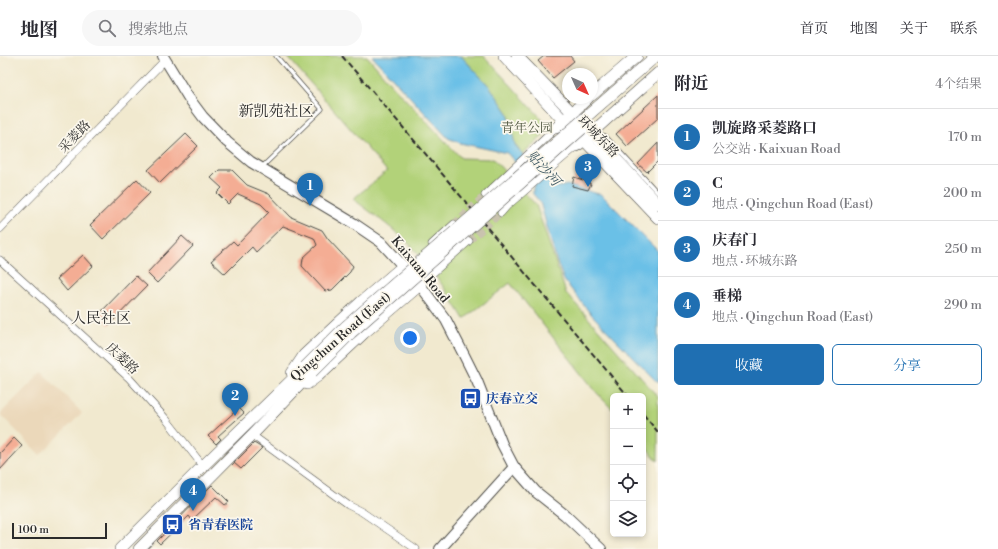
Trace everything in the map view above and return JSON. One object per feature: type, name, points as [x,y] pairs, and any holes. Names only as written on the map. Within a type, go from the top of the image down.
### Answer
[{"type":"main road","name":"环城东路","points":[[504,56],[560,124],[584,140],[658,204]]},
{"type":"main road","name":"环城东路","points":[[517,56],[572,113],[584,140],[658,218]]},
{"type":"main road","points":[[598,90],[637,56]]},
{"type":"main road","points":[[308,369],[345,327],[656,56]]},
{"type":"main road","name":"Kaixuan Road","points":[[164,58],[188,97],[203,117],[227,142],[251,162],[353,223],[381,242],[420,285],[446,320],[482,393],[502,444],[514,467],[536,492],[601,547]]},
{"type":"main road","points":[[308,369],[537,170],[658,62]]},
{"type":"main road","points":[[584,140],[658,73]]},
{"type":"main road","points":[[560,124],[582,104]]},
{"type":"main road","name":"Qingchun Road (East)","points":[[278,393],[304,355],[360,302],[403,266]]},
{"type":"main road","name":"Qingchun Road (East)","points":[[278,407],[318,376],[364,333],[420,285]]},
{"type":"main road","name":"Qingchun Road (East)","points":[[120,549],[278,393],[308,369]]},
{"type":"main road","name":"Qingchun Road (East)","points":[[139,549],[252,435],[278,407],[308,369]]},
{"type":"main road","points":[[440,549],[514,467]]},
{"type":"street","name":"采菱路","points":[[0,229],[164,58]]},
{"type":"street","points":[[485,195],[560,124]]},
{"type":"street","points":[[501,213],[507,206],[584,140]]},
{"type":"street","points":[[403,266],[411,263],[454,224]]},
{"type":"street","points":[[420,285],[469,241]]},
{"type":"street","name":"庆菱路","points":[[0,260],[128,378],[166,419],[203,466]]},
{"type":"street","points":[[252,435],[348,505],[362,512],[416,549]]},
{"type":"lane","points":[[261,168],[322,109],[276,56]]},
{"type":"lane","points":[[584,140],[605,136],[658,193]]},
{"type":"shaded area","points":[[42,372],[82,413],[40,455],[0,414]]},
{"type":"green space","points":[[287,56],[367,56],[390,83],[461,158],[493,159],[536,205],[566,293],[658,397],[658,461],[646,447],[646,393],[610,393],[610,407],[597,393],[510,283],[464,319],[446,290],[419,254],[390,227],[353,199],[387,171]]},
{"type":"green space","name":"青年公园","points":[[461,56],[484,56],[551,129],[522,154],[515,145],[508,113],[490,87]]},
{"type":"water","points":[[372,56],[461,56],[490,87],[508,113],[515,145],[542,178],[559,187],[567,185],[602,195],[658,251],[658,383],[590,313],[564,280],[557,262],[540,202],[533,194],[535,184],[507,153],[460,143],[448,138]]},
{"type":"building","points":[[544,56],[570,56],[574,61],[565,68],[562,68],[562,71],[553,78],[538,61]]},
{"type":"building","points":[[658,95],[658,118],[627,146],[616,134]]},
{"type":"building","points":[[186,134],[198,146],[160,183],[148,170]]},
{"type":"building","points":[[658,143],[658,161],[647,172],[638,164]]},
{"type":"building","points":[[219,170],[232,170],[247,185],[269,194],[291,217],[322,230],[328,239],[353,266],[350,272],[332,290],[325,291],[302,266],[303,258],[317,245],[314,238],[283,226],[256,252],[252,247],[225,274],[211,261],[233,241],[237,245],[269,212],[261,204],[238,194],[228,204],[217,193],[222,188],[211,178]]},
{"type":"building","points":[[574,177],[589,182],[589,184],[591,184],[588,190],[572,186]]},
{"type":"building","points":[[137,179],[150,193],[103,239],[90,225]]},
{"type":"building","points":[[182,236],[193,246],[157,283],[147,273]]},
{"type":"building","points":[[83,255],[93,266],[67,291],[57,279]]},
{"type":"building","points":[[136,276],[147,286],[109,325],[99,314]]},
{"type":"building","points":[[239,408],[244,413],[218,436],[221,439],[216,444],[208,436]]},
{"type":"building","points":[[14,438],[22,446],[0,470],[0,453]]},
{"type":"building","points":[[254,443],[262,448],[241,469],[234,463]]},
{"type":"building","points":[[212,485],[229,502],[225,505],[216,497],[192,520],[189,516],[160,544],[157,541]]},
{"type":"tunnel","points":[[454,224],[485,195]]},
{"type":"tunnel","points":[[469,241],[501,213]]},
{"type":"railway","points":[[342,56],[625,393]]},
{"type":"railway","points":[[646,418],[658,432]]},
{"type":"place","name":"庆春门","points":[[588,187]]},
{"type":"place","name":"凯旋路采菱路口","points":[[310,206]]},
{"type":"place","name":"庆春立交","points":[[471,398]]},
{"type":"place","name":"C","points":[[235,416]]},
{"type":"place","name":"垂梯","points":[[193,511]]},
{"type":"place","name":"省青春医院","points":[[172,524]]},
{"type":"district","name":"新凯苑社区","points":[[276,111]]},
{"type":"district","name":"人民社区","points":[[101,318]]},
{"type":"water label","name":"贴沙河","points":[[544,168]]}]
